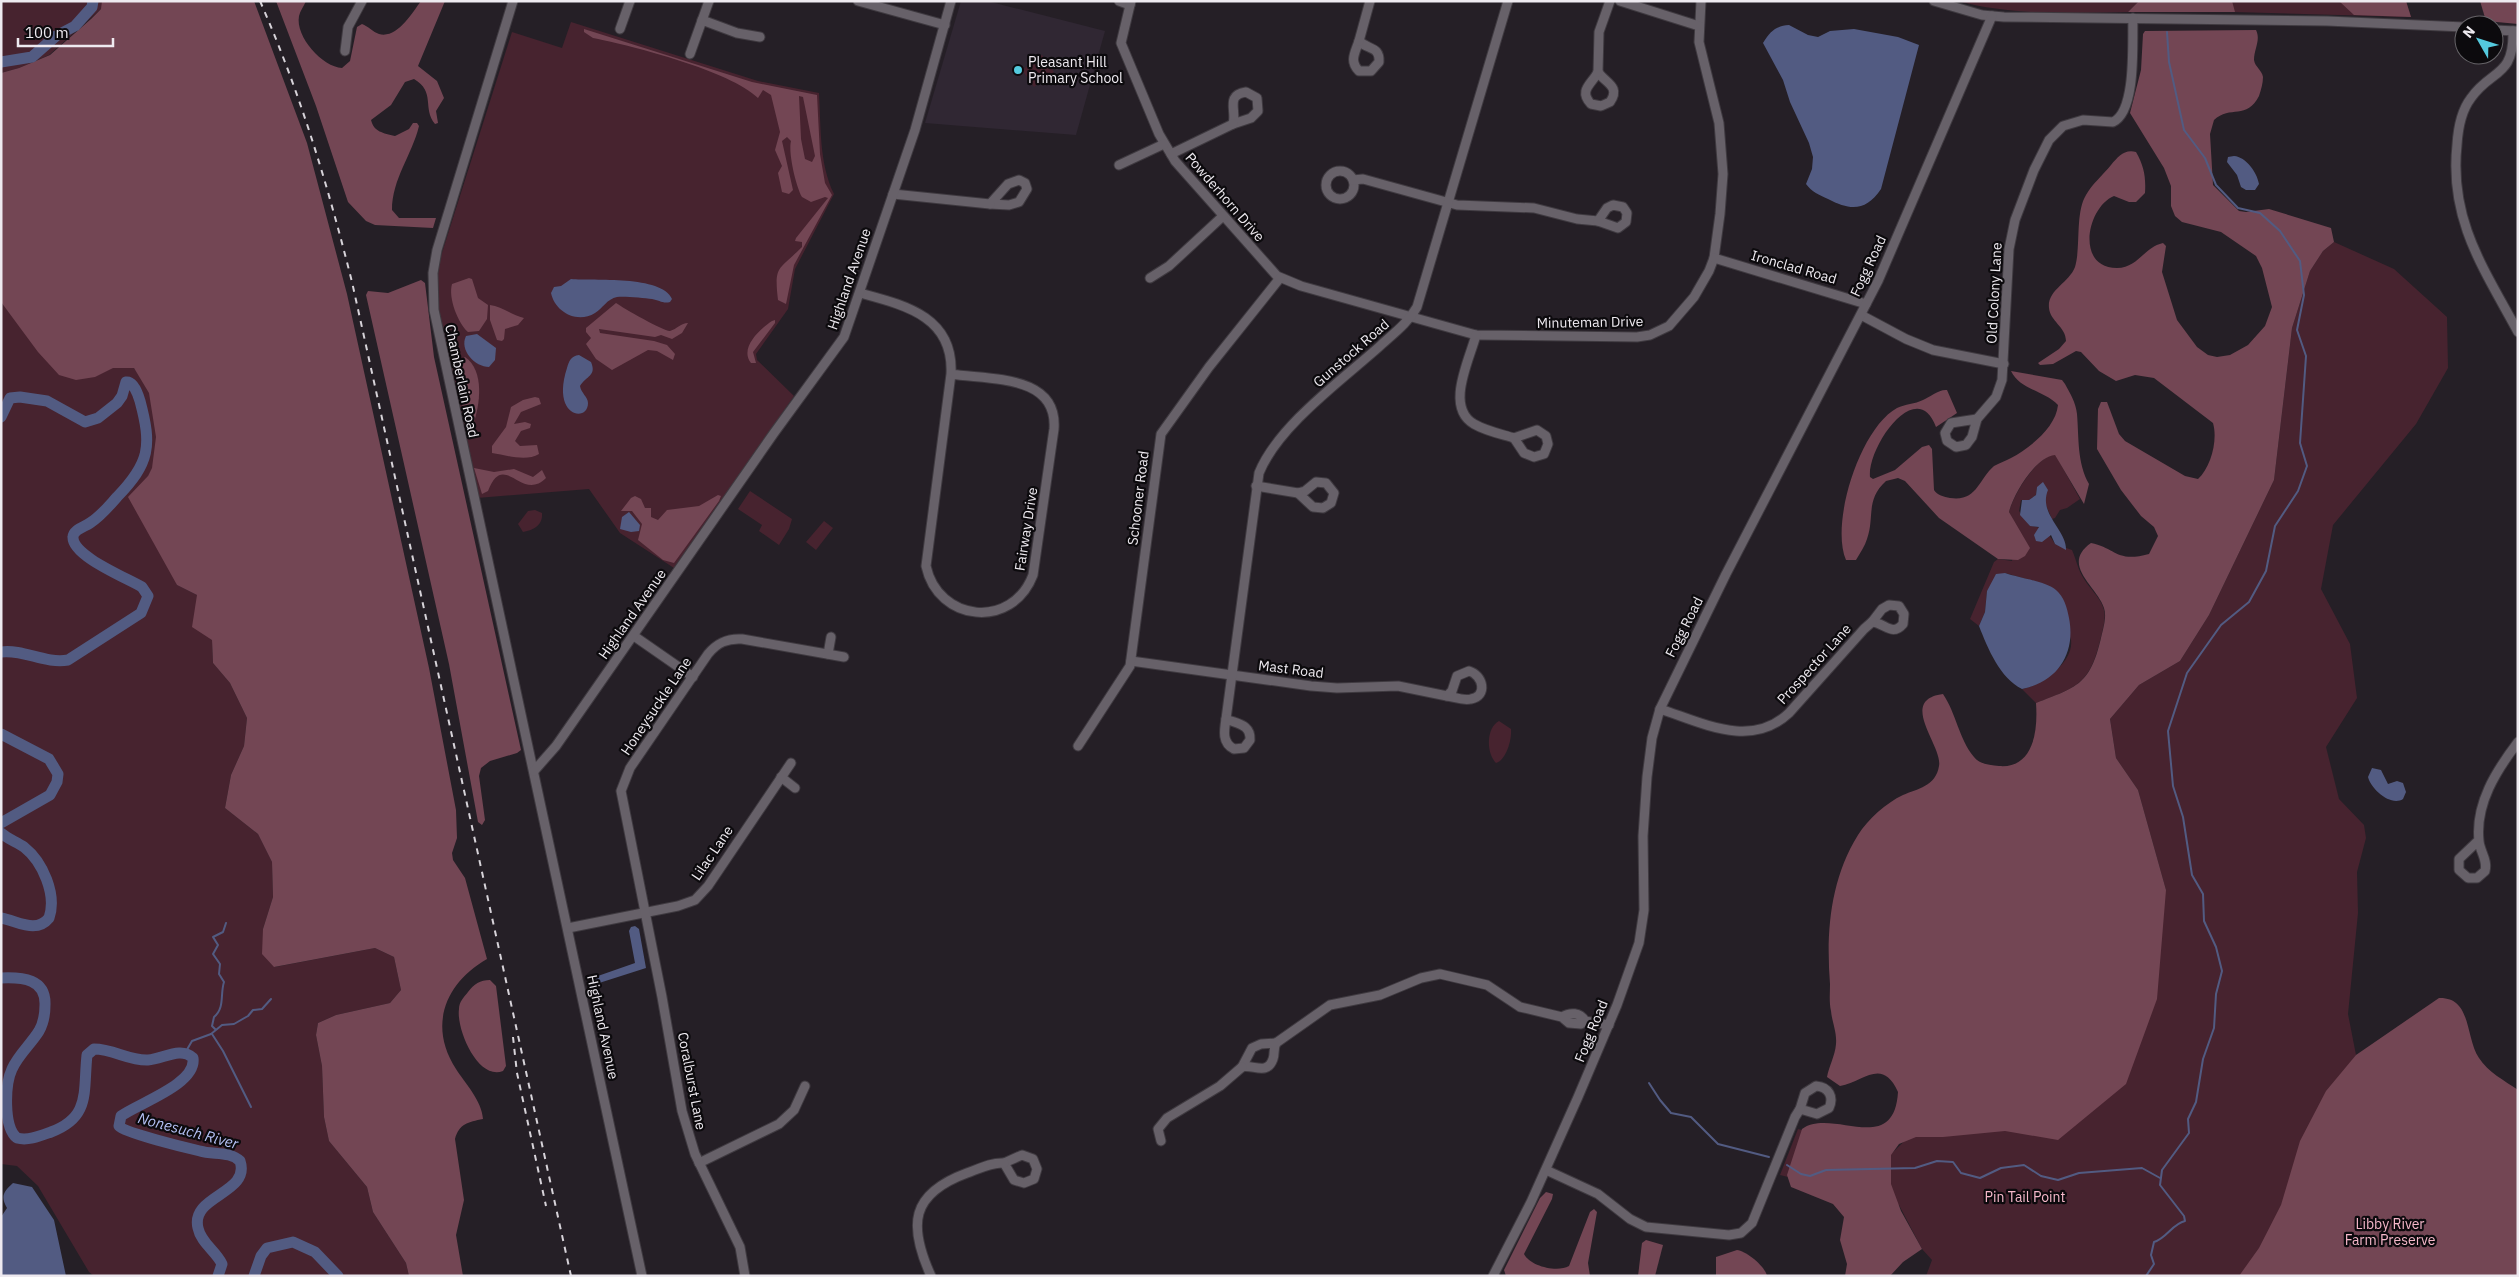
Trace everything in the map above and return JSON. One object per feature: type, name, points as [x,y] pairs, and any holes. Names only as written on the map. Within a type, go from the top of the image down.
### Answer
[{"type":"street","points":[[345,52],[348,27],[362,1]]},
{"type":"street","name":"Chamberlain Road","points":[[513,1],[437,250],[433,273],[433,297],[452,400],[534,771]]},
{"type":"street","points":[[620,29],[630,1]]},
{"type":"street","points":[[690,54],[709,1]]},
{"type":"street","name":"Highland Avenue","points":[[642,1276],[534,771],[556,746],[769,441],[835,352],[848,329],[922,107],[951,1]]},
{"type":"street","points":[[1118,1],[1131,3]]},
{"type":"street","points":[[1359,41],[1370,1]]},
{"type":"street","name":"Gunstock Road","points":[[1226,719],[1256,486],[1264,460],[1298,420],[1410,318],[1420,302],[1508,1]]},
{"type":"street","points":[[1598,72],[1600,32],[1610,1]]},
{"type":"street","points":[[1620,1],[1699,26]]},
{"type":"street","name":"Minuteman Drive","points":[[1410,318],[1476,336],[1622,337],[1650,335],[1669,326],[1684,310],[1701,287],[1714,258],[1720,214],[1723,166],[1719,123],[1703,64],[1699,26],[1701,1]]},
{"type":"street","points":[[1934,1],[1992,16],[2377,22],[2454,26]]},
{"type":"street","points":[[861,2],[945,25]]},
{"type":"street","name":"Powderhorn Drive","points":[[1131,3],[1121,43],[1164,144],[1223,216],[1280,278]]},
{"type":"street","name":"Fogg Road","points":[[1493,1276],[1546,1170],[1609,1025],[1642,933],[1644,910],[1642,836],[1645,794],[1650,744],[1660,709],[1731,565],[1861,315],[1992,16]]},
{"type":"street","name":"Old Colony Lane","points":[[1977,419],[1996,397],[2002,380],[2007,260],[2013,229],[2022,200],[2042,151],[2056,132],[2074,121],[2090,120],[2110,123],[2118,120],[2122,115],[2131,79],[2133,18]]},
{"type":"street","points":[[702,20],[737,33],[760,37]]},
{"type":"street","points":[[2515,31],[2511,54],[2506,64],[2493,79],[2474,93],[2465,108],[2457,138],[2455,171],[2457,199],[2468,235],[2518,332]]},
{"type":"street","points":[[1171,154],[1233,124]]},
{"type":"street","points":[[1118,166],[1164,144]]},
{"type":"street","points":[[1352,180],[1363,178],[1449,204],[1534,208],[1577,219],[1598,221]]},
{"type":"street","points":[[893,194],[990,204]]},
{"type":"street","points":[[1150,278],[1162,271],[1223,216]]},
{"type":"street","name":"Ironclad Road","points":[[1714,258],[1866,304]]},
{"type":"street","points":[[1280,278],[1410,318]]},
{"type":"street","name":"Schooner Road","points":[[1078,746],[1125,675],[1131,661],[1161,434],[1208,367],[1280,278]]},
{"type":"street","name":"Fairway Drive","points":[[860,293],[905,306],[931,322],[948,346],[951,374],[926,566],[932,585],[947,601],[966,611],[992,612],[1018,599],[1033,576],[1054,430],[1054,414],[1043,396],[1024,384],[951,374]]},
{"type":"street","points":[[1861,315],[1906,339],[1933,350],[2004,364]]},
{"type":"street","points":[[1476,336],[1460,392],[1460,408],[1473,424],[1514,438]]},
{"type":"street","points":[[1256,486],[1298,493]]},
{"type":"street","name":"Prospector Lane","points":[[1660,709],[1734,731],[1748,733],[1765,730],[1789,713],[1872,622]]},
{"type":"street","points":[[634,636],[693,677]]},
{"type":"street","points":[[828,654],[831,638]]},
{"type":"street","name":"Honeysuckle Lane","points":[[644,912],[621,799],[622,786],[630,768],[715,647],[730,639],[742,639],[844,658]]},
{"type":"street","name":"Mast Road","points":[[1131,661],[1326,688],[1398,686],[1447,696]]},
{"type":"street","points":[[2479,840],[2481,809],[2486,794],[2497,772],[2518,742]]},
{"type":"street","name":"Lilac Lane","points":[[568,928],[683,905],[698,897],[791,763]]},
{"type":"street","points":[[781,777],[795,788]]},
{"type":"street","name":"Coralburst Lane","points":[[644,912],[665,1012],[682,1111],[699,1163],[740,1247],[745,1276]]},
{"type":"street","points":[[1161,1141],[1158,1129],[1167,1118],[1220,1086],[1242,1067],[1252,1048],[1261,1044],[1276,1044],[1330,1005],[1380,995],[1421,978],[1440,974],[1487,985],[1520,1007],[1562,1017],[1569,1023],[1576,1024],[1585,1021],[1609,1025]]},
{"type":"street","points":[[1242,1067],[1248,1066],[1262,1069],[1269,1066],[1276,1044]]},
{"type":"street","points":[[699,1163],[779,1124],[794,1110],[805,1086]]},
{"type":"street","points":[[1546,1170],[1598,1194],[1641,1225],[1711,1235],[1737,1234],[1745,1231],[1752,1223],[1795,1117],[1800,1109]]},
{"type":"street","points":[[931,1276],[919,1249],[916,1233],[918,1216],[925,1200],[936,1188],[949,1179],[1004,1163]]},
{"type":"shaded area","name":"Pleasant Hill Primary School","points":[[961,1],[987,1],[1105,31],[1076,135],[925,123]]},
{"type":"green space","points":[[1,1],[110,1],[49,55],[19,68],[1,73]]},
{"type":"green space","points":[[102,1],[254,1],[307,143],[347,294],[429,668],[456,810],[457,838],[452,853],[453,860],[465,878],[487,959],[460,980],[451,993],[445,1007],[442,1022],[443,1037],[448,1053],[480,1106],[483,1119],[465,1124],[459,1130],[455,1139],[464,1200],[456,1235],[463,1276],[409,1276],[406,1263],[373,1212],[367,1187],[329,1141],[324,1117],[322,1066],[316,1035],[318,1023],[336,1015],[390,1003],[401,990],[394,957],[375,948],[274,967],[262,954],[263,929],[273,897],[272,862],[258,834],[225,808],[231,775],[244,746],[247,718],[230,683],[213,663],[212,640],[192,627],[197,595],[177,585],[128,497],[148,476],[152,468],[156,437],[149,393],[134,368],[113,368],[95,377],[76,380],[59,375],[38,352],[1,302],[1,73],[19,68],[50,55],[101,9]]},
{"type":"green space","points":[[276,1],[306,1],[299,16],[301,33],[319,57],[342,68],[350,61],[357,27],[362,24],[379,34],[386,35],[398,29],[409,18],[421,1],[445,1],[418,66],[437,81],[444,98],[436,111],[438,123],[435,124],[431,118],[425,89],[414,79],[405,82],[391,105],[371,120],[377,130],[395,136],[409,129],[413,123],[417,123],[419,126],[395,188],[392,210],[399,218],[436,218],[433,228],[375,225],[366,221],[348,202],[316,106]]},
{"type":"green space","points":[[1958,1],[2139,1],[2128,12],[2043,13],[2000,9]]},
{"type":"green space","points":[[2139,1],[2232,1],[2235,12],[2128,12]]},
{"type":"green space","points":[[2140,1],[2406,1],[2411,17],[2235,12]]},
{"type":"green space","points":[[2339,1],[2406,1],[2411,17],[2354,15]]},
{"type":"green space","points":[[2480,1],[2518,1],[2518,24],[2504,23],[2504,15],[2484,15]]},
{"type":"green space","points":[[571,22],[758,81],[819,93],[823,157],[834,194],[795,269],[788,309],[756,354],[757,360],[794,396],[674,568],[620,533],[589,489],[477,498],[439,315],[437,277],[440,259],[512,32],[562,48]]},
{"type":"green space","points":[[584,29],[752,82],[817,95],[820,154],[825,183],[832,195],[794,265],[786,304],[778,300],[778,274],[783,265],[802,247],[802,242],[795,241],[796,238],[828,198],[825,197],[811,202],[802,197],[793,169],[791,141],[787,137],[782,141],[793,190],[789,194],[782,192],[778,173],[782,166],[775,150],[780,132],[771,95],[763,90],[758,98],[745,88],[704,69],[656,53],[593,38],[584,32]],"holes":[[[799,96],[803,97],[815,156],[812,162],[805,159],[801,139]]]},
{"type":"green space","points":[[2256,30],[2258,41],[2254,60],[2261,72],[2263,82],[2259,96],[2249,108],[2226,113],[2214,120],[2210,134],[2213,185],[2239,211],[2269,209],[2331,228],[2334,242],[2323,251],[2310,271],[2292,328],[2274,480],[2209,615],[2180,661],[2139,685],[2110,719],[2116,758],[2138,790],[2166,890],[2157,999],[2126,1084],[2058,1140],[2005,1131],[1943,1137],[1916,1137],[1899,1144],[1891,1155],[1891,1184],[1901,1211],[1922,1249],[1903,1262],[1890,1276],[1845,1276],[1847,1264],[1840,1240],[1844,1217],[1833,1204],[1791,1187],[1787,1175],[1802,1129],[1815,1124],[1829,1123],[1874,1127],[1886,1123],[1894,1112],[1898,1092],[1886,1076],[1879,1074],[1872,1074],[1840,1086],[1827,1077],[1836,1044],[1830,1001],[1830,926],[1832,907],[1841,870],[1858,835],[1872,817],[1897,798],[1925,786],[1937,773],[1939,766],[1938,757],[1925,725],[1923,714],[1924,705],[1930,698],[1943,694],[1969,750],[1976,759],[1988,765],[2011,765],[2027,755],[2031,746],[2036,725],[2036,703],[2072,688],[2080,682],[2092,666],[2103,631],[2105,612],[2100,600],[2083,576],[2079,559],[2082,551],[2091,543],[2123,556],[2130,557],[2149,554],[2158,536],[2154,527],[2141,516],[2121,490],[2097,449],[2098,409],[2101,402],[2107,402],[2119,434],[2125,441],[2185,476],[2198,479],[2207,468],[2214,445],[2213,423],[2154,378],[2135,375],[2116,381],[2099,371],[2081,352],[2076,351],[2053,364],[2040,365],[2038,363],[2059,349],[2066,341],[2063,332],[2050,313],[2049,302],[2051,296],[2068,278],[2075,267],[2080,211],[2083,202],[2094,183],[2119,157],[2132,151],[2136,152],[2143,167],[2145,193],[2136,202],[2129,202],[2114,196],[2105,202],[2097,212],[2090,236],[2090,248],[2095,258],[2104,265],[2117,268],[2124,267],[2136,261],[2156,245],[2163,243],[2166,246],[2162,272],[2177,320],[2197,347],[2208,355],[2217,357],[2230,355],[2248,345],[2265,326],[2272,307],[2262,268],[2256,256],[2221,232],[2182,222],[2175,216],[2171,206],[2171,186],[2164,168],[2130,113],[2141,70],[2143,34],[2145,31]]},
{"type":"green space","points":[[1042,55],[1054,72],[1034,87],[1022,70]]},
{"type":"green space","points":[[2334,242],[2394,269],[2447,317],[2448,368],[2416,424],[2333,525],[2321,589],[2350,644],[2357,698],[2326,747],[2339,799],[2364,825],[2366,838],[2357,872],[2358,913],[2348,1014],[2356,1055],[2352,1061],[2518,1276],[1926,1276],[1932,1260],[1922,1249],[1899,1205],[1780,1175],[1798,1129],[1892,1153],[2166,890],[2138,790],[2116,758],[2110,719],[2139,685],[2180,661],[2209,615],[2274,480],[2292,328],[2310,271],[2323,251]]},
{"type":"green space","points":[[469,278],[472,279],[478,298],[488,305],[487,319],[479,331],[468,332],[455,310],[451,290],[452,284]]},
{"type":"green space","points":[[421,280],[425,283],[434,357],[521,750],[490,761],[481,768],[479,776],[485,820],[482,825],[478,822],[449,664],[366,295],[368,291],[388,293]]},
{"type":"green space","points":[[1,302],[15,320],[134,368],[180,421],[148,476],[177,585],[197,595],[212,640],[213,663],[230,683],[247,718],[244,746],[231,775],[225,808],[258,834],[272,862],[273,897],[263,929],[275,967],[375,948],[394,957],[401,990],[390,1003],[336,1015],[318,1023],[316,1035],[322,1066],[324,1117],[329,1141],[367,1187],[373,1212],[406,1263],[409,1276],[94,1276],[89,1272],[38,1186],[17,1166],[1,1164]]},
{"type":"green space","points":[[616,303],[670,331],[688,323],[682,333],[672,339],[661,335],[655,337],[599,329],[600,333],[654,341],[667,345],[675,354],[673,360],[657,351],[648,350],[612,370],[596,359],[586,344],[591,338],[586,332],[586,328]]},
{"type":"green space","points":[[490,305],[524,318],[518,325],[505,329],[502,341],[497,340],[490,320]]},
{"type":"green space","points":[[775,320],[775,323],[753,352],[756,363],[751,363],[748,351],[752,339]]},
{"type":"green space","points":[[465,357],[476,371],[479,389],[478,408],[473,425],[467,428],[454,366]]},
{"type":"green space","points":[[2011,371],[2062,380],[2069,391],[2076,410],[2080,459],[2089,484],[2084,504],[2055,455],[2047,457],[2026,478],[2015,496],[2009,512],[2030,548],[2025,556],[2018,560],[1998,559],[1939,518],[1905,481],[1898,478],[1886,481],[1879,488],[1873,502],[1865,544],[1856,560],[1846,560],[1842,544],[1842,523],[1845,501],[1852,478],[1860,455],[1871,435],[1884,419],[1897,408],[1947,390],[1957,413],[1936,427],[1928,413],[1917,409],[1906,412],[1895,421],[1876,449],[1871,464],[1870,477],[1873,479],[1895,470],[1922,447],[1929,445],[1932,449],[1934,490],[1950,498],[1966,497],[1972,493],[1994,466],[2026,449],[2041,436],[2052,421],[2058,405],[2020,382]]},
{"type":"green space","points":[[539,398],[541,404],[521,412],[514,424],[525,422],[531,424],[530,428],[521,431],[515,441],[520,446],[537,445],[539,454],[522,458],[492,453],[492,446],[506,427],[511,407],[523,400]]},
{"type":"green space","points":[[2055,454],[2080,499],[2067,508],[2060,510],[2055,518],[2052,519],[2045,503],[2046,494],[2037,487],[2036,495],[2029,500],[2021,500],[2019,511],[2030,526],[2045,532],[2055,544],[2072,550],[2082,576],[2101,603],[2105,618],[2097,653],[2087,674],[2080,682],[2062,693],[2036,703],[2022,689],[2038,683],[2055,672],[2062,665],[2071,649],[2070,635],[2044,584],[2005,573],[1987,591],[1985,612],[1979,626],[1970,619],[1994,562],[1998,559],[2012,561],[2016,527],[2009,512],[2015,496],[2033,469],[2047,457]]},
{"type":"green space","points":[[474,468],[494,472],[514,469],[533,477],[542,470],[546,478],[537,484],[529,485],[507,475],[500,475],[494,479],[488,491],[482,494]]},
{"type":"green space","points":[[750,491],[792,519],[789,529],[779,545],[759,531],[762,525],[738,509]]},
{"type":"green space","points":[[718,495],[721,496],[719,501],[674,563],[663,560],[638,540],[642,524],[632,511],[621,511],[631,498],[635,496],[641,499],[645,508],[651,508],[651,517],[658,520],[667,510],[699,506]]},
{"type":"green space","points":[[535,510],[542,513],[541,521],[531,530],[523,532],[518,524],[528,511]]},
{"type":"green space","points":[[824,521],[833,528],[816,550],[806,542]]},
{"type":"green space","points":[[1499,721],[1511,729],[1511,733],[1503,758],[1496,763],[1490,753],[1489,741],[1492,729]]},
{"type":"green space","points":[[490,980],[496,986],[506,1066],[503,1071],[494,1072],[485,1068],[477,1061],[470,1051],[461,1029],[459,1018],[460,1004],[470,989],[480,982]]},
{"type":"green space","name":"Libby River Farm Preserve","points":[[2439,998],[2450,999],[2457,1004],[2466,1020],[2479,1058],[2492,1072],[2518,1090],[2518,1276],[2239,1276],[2259,1248],[2281,1205],[2300,1141],[2326,1091],[2356,1055]]},
{"type":"green space","points":[[1546,1192],[1553,1194],[1552,1199],[1524,1254],[1532,1262],[1544,1267],[1558,1269],[1569,1266],[1590,1212],[1594,1209],[1597,1212],[1588,1263],[1590,1276],[1506,1276],[1504,1270],[1540,1198]]},
{"type":"green space","points":[[1646,1240],[1663,1245],[1655,1276],[1638,1276],[1642,1243]]},
{"type":"green space","points":[[1737,1250],[1755,1260],[1766,1272],[1767,1276],[1716,1276],[1716,1257]]},
{"type":"water","points":[[1789,25],[1808,35],[1818,37],[1830,31],[1854,29],[1898,37],[1919,45],[1881,189],[1870,202],[1864,205],[1857,207],[1844,206],[1816,193],[1806,184],[1812,169],[1813,157],[1809,143],[1790,102],[1783,80],[1763,43],[1774,30]]},
{"type":"water","points":[[2234,156],[2243,159],[2253,170],[2259,184],[2255,190],[2246,190],[2241,187],[2237,175],[2227,162],[2228,157]]},
{"type":"water","points":[[571,279],[641,283],[666,291],[672,299],[670,302],[665,303],[654,299],[617,297],[610,300],[595,313],[588,316],[574,317],[557,306],[551,293],[554,287],[561,286]]},
{"type":"water","points":[[477,334],[496,348],[495,360],[489,367],[474,361],[465,347],[464,341],[466,336]]},
{"type":"water","points":[[579,355],[591,362],[593,370],[580,386],[588,401],[586,409],[582,413],[577,414],[567,406],[563,384],[570,361],[574,356]]},
{"type":"water","points":[[2043,482],[2048,490],[2047,507],[2062,536],[2066,550],[2055,544],[2051,535],[2042,542],[2036,541],[2034,535],[2039,527],[2030,526],[2020,515],[2022,500],[2029,500],[2036,495],[2037,487]]},
{"type":"water","points":[[629,512],[640,525],[639,531],[631,532],[620,529],[622,517]]},
{"type":"water","points":[[2005,573],[2039,582],[2056,590],[2065,603],[2069,618],[2070,643],[2062,664],[2046,680],[2022,689],[2007,678],[2001,670],[1979,626],[1985,612],[1987,591],[1996,574]]},
{"type":"water","points":[[2372,768],[2381,770],[2388,784],[2397,781],[2403,783],[2406,792],[2403,799],[2393,801],[2387,799],[2373,787],[2368,777]]},
{"type":"water","points":[[635,926],[639,929],[646,968],[596,984],[594,982],[595,977],[635,963],[629,931],[631,927]]},
{"type":"water","points":[[13,1183],[32,1187],[54,1220],[66,1276],[1,1276],[1,1217],[7,1208],[3,1197],[5,1191]]},
{"type":"waterway","name":"Nonesuch River","points":[[1,62],[32,57],[56,36],[75,26],[92,7],[93,1]]},
{"type":"waterway","points":[[2146,1276],[2154,1264],[2151,1255],[2154,1242],[2176,1225],[2185,1221],[2184,1216],[2160,1185],[2162,1170],[2189,1133],[2188,1119],[2196,1102],[2203,1059],[2214,1028],[2216,994],[2222,971],[2216,947],[2204,921],[2203,894],[2192,875],[2183,817],[2173,786],[2168,731],[2187,673],[2221,625],[2249,602],[2266,571],[2275,526],[2298,491],[2307,466],[2300,443],[2306,356],[2297,330],[2304,295],[2300,261],[2280,231],[2260,213],[2238,208],[2216,185],[2205,158],[2184,130],[2169,62],[2167,32]]},
{"type":"waterway","name":"Nonesuch River","points":[[1,417],[10,398],[20,397],[47,401],[85,422],[98,418],[117,403],[122,396],[126,382],[133,386],[140,401],[146,430],[147,442],[142,464],[128,485],[107,508],[94,520],[77,531],[73,537],[75,544],[81,552],[102,566],[142,587],[148,596],[141,613],[68,660],[59,661],[18,653],[1,652]]},
{"type":"waterway","name":"Nonesuch River","points":[[1,734],[49,759],[58,774],[57,782],[50,795],[1,823]]},
{"type":"waterway","name":"Nonesuch River","points":[[1,833],[31,853],[47,879],[51,899],[49,918],[44,923],[33,926],[1,918]]},
{"type":"waterway","points":[[215,1029],[212,1026],[214,1017],[220,1009],[224,982],[219,974],[220,964],[213,954],[218,945],[213,937],[223,932],[226,923]]},
{"type":"waterway","name":"Nonesuch River","points":[[1,978],[17,978],[32,981],[42,990],[45,1005],[43,1022],[36,1036],[21,1054],[12,1069],[8,1085],[7,1115],[12,1132],[17,1138],[43,1135],[64,1126],[73,1119],[79,1111],[82,1102],[87,1055],[94,1049],[141,1060],[177,1053],[183,1053],[193,1058],[192,1067],[186,1076],[165,1092],[121,1116],[119,1126],[157,1140],[205,1152],[226,1154],[240,1161],[241,1172],[237,1181],[203,1208],[198,1217],[198,1228],[205,1243],[222,1264],[218,1276]]},
{"type":"waterway","points":[[185,1053],[192,1041],[211,1034],[222,1025],[234,1024],[248,1016],[253,1010],[262,1009],[271,999]]},
{"type":"waterway","points":[[212,1034],[223,1051],[251,1107]]},
{"type":"waterway","points":[[1649,1083],[1671,1113],[1691,1117],[1718,1144],[1769,1157]]},
{"type":"waterway","points":[[1787,1165],[1801,1174],[1810,1176],[1826,1170],[1915,1168],[1937,1161],[1953,1162],[1961,1173],[1980,1178],[2001,1168],[2024,1165],[2041,1176],[2058,1180],[2079,1173],[2142,1168],[2160,1178]]},
{"type":"waterway","name":"Nonesuch River","points":[[254,1276],[261,1256],[267,1248],[293,1242],[315,1252],[338,1276]]},
{"type":"railway","points":[[260,1],[288,70],[312,140],[352,282],[571,1276]]},
{"type":"railway","points":[[513,1037],[517,1073],[546,1206]]},
{"type":"place","name":"Pleasant Hill Primary School","points":[[1018,70]]},
{"type":"park label","name":"Pin Tail Point","points":[[2025,1197]]}]
